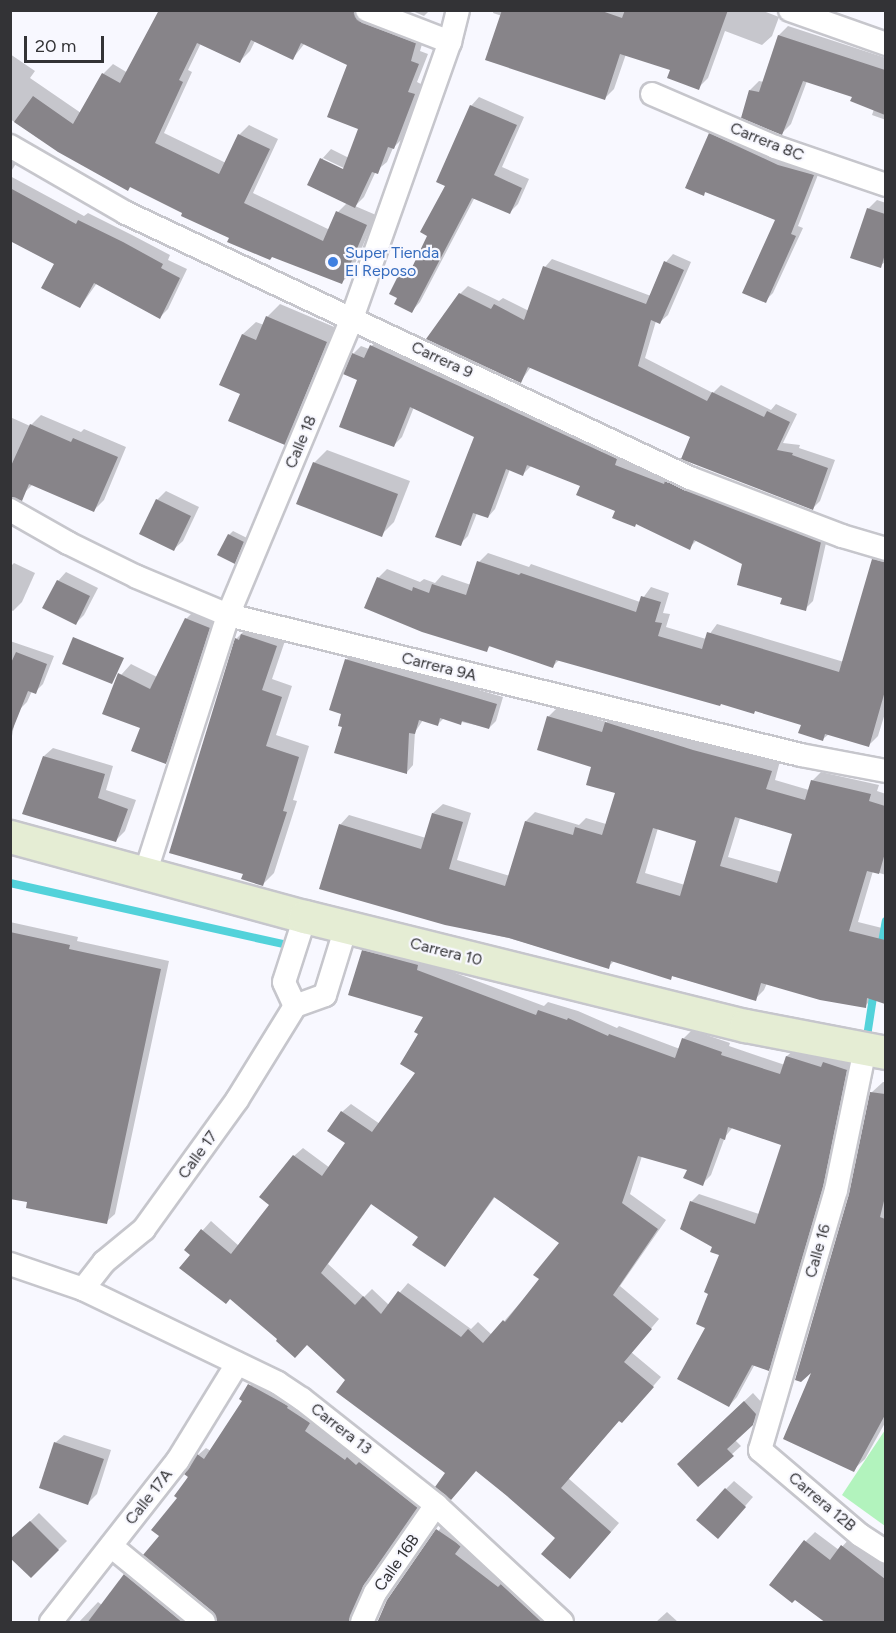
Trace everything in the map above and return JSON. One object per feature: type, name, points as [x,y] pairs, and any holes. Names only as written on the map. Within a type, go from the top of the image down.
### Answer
[{"type":"street","points":[[368,10],[450,42]]},
{"type":"street","name":"Calle 18","points":[[145,874],[228,615],[352,318],[450,42],[458,10]]},
{"type":"street","points":[[793,11],[885,44]]},
{"type":"street","name":"Carrera 8C","points":[[652,94],[775,147],[885,184]]},
{"type":"street","name":"Carrera 9","points":[[10,146],[126,213],[690,478],[842,536],[885,549]]},
{"type":"street","name":"Carrera 9A","points":[[10,510],[68,543],[137,577],[228,615],[801,755],[885,771]]},
{"type":"street","name":"Carrera 10","points":[[10,837],[304,917],[746,1026],[875,1051]]},
{"type":"street","points":[[304,917],[284,982],[295,1006],[325,995],[346,927]]},
{"type":"street","name":"Calle 17","points":[[83,1289],[104,1262],[144,1229],[237,1100],[295,1006]]},
{"type":"street","name":"Calle 16","points":[[760,1450],[875,1051]]},
{"type":"street","name":"Carrera 13","points":[[10,1264],[83,1289],[278,1383],[322,1412],[436,1506],[551,1619]]},
{"type":"street","name":"Calle 17A","points":[[51,1623],[178,1460],[237,1364]]},
{"type":"street","name":"Carrera 12B","points":[[760,1450],[860,1535],[885,1552]]},
{"type":"street","name":"Calle 16B","points":[[362,1623],[375,1593],[436,1506]]},
{"type":"street","points":[[111,1546],[204,1623]]},
{"type":"green space","points":[[885,1430],[885,1526],[842,1495]]},
{"type":"building","points":[[159,10],[354,10],[356,18],[362,23],[416,43],[411,61],[419,64],[408,92],[415,94],[394,149],[388,147],[378,174],[372,172],[355,208],[307,185],[320,158],[343,169],[358,129],[327,117],[347,65],[301,43],[293,60],[251,40],[240,63],[197,43],[179,80],[183,82],[155,143],[219,174],[238,134],[270,149],[244,203],[323,241],[336,211],[367,225],[342,284],[272,257],[270,260],[227,242],[229,238],[181,216],[182,213],[130,187],[128,191],[58,152],[14,122],[33,96],[73,124],[102,73],[120,83]]},
{"type":"building","points":[[502,10],[599,10],[622,18],[625,10],[728,10],[699,90],[667,78],[670,70],[620,54],[605,100],[485,60]]},
{"type":"building","points":[[778,35],[885,70],[885,115],[850,101],[852,97],[803,81],[782,135],[741,118],[749,90],[759,92]]},
{"type":"building","points":[[470,105],[517,125],[494,175],[522,188],[510,214],[472,198],[412,313],[394,304],[397,298],[389,294],[399,274],[407,278],[427,236],[420,232],[445,186],[436,182]]},
{"type":"building","points":[[709,133],[778,165],[814,175],[791,234],[796,236],[766,303],[742,293],[775,220],[705,192],[704,196],[685,188]]},
{"type":"building","points":[[10,188],[76,224],[78,220],[123,242],[163,264],[161,268],[180,278],[160,319],[94,283],[80,308],[41,288],[54,264],[10,241]]},
{"type":"building","points":[[867,208],[885,214],[885,254],[881,268],[850,258]]},
{"type":"building","points":[[664,261],[684,270],[660,324],[651,320],[638,366],[707,401],[712,392],[764,417],[767,411],[790,422],[777,450],[793,453],[792,455],[828,468],[813,510],[681,459],[690,437],[528,367],[521,383],[426,339],[459,293],[491,309],[494,304],[524,320],[543,266],[646,304]]},
{"type":"building","points":[[266,316],[327,342],[285,445],[228,421],[240,394],[219,385],[242,334],[256,340]]},
{"type":"building","points":[[370,345],[617,459],[615,465],[664,484],[665,481],[821,542],[806,611],[780,604],[782,598],[737,585],[742,564],[694,540],[690,550],[636,524],[635,527],[612,518],[615,511],[576,495],[580,486],[527,465],[523,476],[506,469],[488,518],[473,513],[461,546],[435,537],[474,437],[410,407],[394,447],[339,427],[357,380],[343,374],[352,353],[364,358]]},
{"type":"building","points":[[30,424],[71,442],[73,438],[118,457],[94,512],[29,484],[22,501],[10,497],[10,468]]},
{"type":"building","points":[[313,462],[398,494],[382,537],[296,504]]},
{"type":"building","points":[[156,499],[191,516],[174,551],[139,534]]},
{"type":"building","points":[[228,534],[244,542],[235,564],[217,555]]},
{"type":"building","points":[[872,559],[885,562],[885,691],[869,747],[825,734],[823,741],[798,733],[801,725],[755,711],[754,714],[721,704],[720,706],[556,660],[553,668],[489,646],[487,652],[422,632],[364,608],[377,577],[412,591],[413,587],[429,593],[432,584],[466,595],[477,561],[519,575],[521,573],[636,612],[641,596],[661,602],[655,622],[662,623],[658,636],[702,649],[707,632],[839,672]]},
{"type":"building","points":[[57,580],[90,596],[76,625],[42,608]]},
{"type":"building","points":[[185,618],[210,628],[166,764],[131,751],[140,728],[102,714],[118,673],[150,689]]},
{"type":"building","points":[[241,634],[277,646],[262,690],[282,697],[266,746],[299,757],[283,811],[287,812],[263,886],[241,879],[243,874],[169,853],[235,638],[239,640]]},
{"type":"building","points":[[73,637],[124,658],[112,684],[62,664]]},
{"type":"building","points":[[16,652],[47,664],[36,694],[28,691],[12,731],[10,665]]},
{"type":"building","points":[[345,659],[497,704],[489,729],[462,721],[461,725],[440,718],[438,726],[419,720],[415,734],[409,733],[407,774],[334,753],[342,727],[338,726],[341,714],[329,710]]},
{"type":"building","points":[[547,716],[602,732],[605,722],[693,750],[772,771],[766,789],[805,800],[811,780],[871,794],[869,801],[885,806],[885,853],[879,874],[867,871],[849,931],[885,940],[885,1004],[867,998],[866,1008],[820,1000],[761,983],[756,1001],[672,976],[671,980],[611,961],[609,969],[509,938],[445,925],[319,889],[339,824],[421,849],[432,813],[463,822],[449,869],[505,886],[525,821],[573,835],[575,827],[602,835],[615,793],[586,785],[591,767],[537,750]],"holes":[[[735,817],[792,834],[777,883],[720,866]],[[653,828],[696,841],[680,896],[636,883]]]},
{"type":"building","points":[[43,756],[105,774],[98,798],[128,809],[116,842],[22,814]]},
{"type":"building","points":[[10,932],[70,945],[69,949],[161,969],[107,1224],[26,1208],[27,1202],[10,1199]]},
{"type":"building","points":[[362,950],[418,965],[417,970],[536,1015],[538,1010],[567,1020],[568,1018],[608,1036],[609,1034],[675,1058],[682,1038],[722,1052],[721,1055],[780,1074],[786,1056],[821,1067],[823,1062],[847,1070],[823,1187],[769,1371],[752,1365],[729,1407],[677,1379],[705,1328],[696,1324],[708,1294],[704,1292],[719,1255],[710,1252],[712,1247],[680,1229],[690,1201],[755,1224],[781,1145],[728,1127],[725,1140],[720,1138],[703,1186],[683,1178],[687,1170],[638,1156],[622,1203],[658,1229],[613,1295],[652,1329],[624,1362],[654,1387],[622,1423],[619,1421],[561,1488],[611,1532],[570,1579],[541,1554],[555,1538],[476,1471],[451,1500],[435,1487],[445,1473],[336,1392],[345,1380],[307,1345],[295,1358],[276,1341],[277,1339],[230,1299],[226,1304],[179,1268],[190,1255],[184,1250],[201,1229],[231,1254],[269,1205],[259,1197],[293,1155],[322,1176],[345,1143],[327,1131],[341,1111],[372,1132],[415,1073],[400,1064],[418,1034],[414,1032],[423,1017],[348,995]],"holes":[[[494,1197],[559,1243],[533,1275],[539,1279],[505,1322],[503,1320],[483,1343],[468,1329],[461,1337],[398,1291],[381,1314],[363,1296],[355,1305],[321,1273],[371,1204],[418,1237],[412,1245],[445,1267]]]},
{"type":"building","points":[[870,1092],[885,1094],[885,1197],[880,1217],[885,1219],[885,1415],[854,1472],[783,1439],[811,1373],[801,1382],[795,1380],[849,1194]]},
{"type":"building","points":[[248,1384],[288,1406],[287,1408],[310,1423],[305,1431],[345,1460],[347,1457],[356,1465],[359,1462],[418,1508],[364,1585],[349,1623],[217,1623],[213,1612],[143,1555],[159,1536],[151,1530],[177,1498],[174,1496],[188,1477],[184,1474],[197,1454],[204,1459],[242,1401],[239,1399]]},
{"type":"building","points":[[744,1401],[756,1414],[753,1425],[727,1449],[734,1456],[698,1487],[677,1464]]},
{"type":"building","points":[[54,1442],[104,1459],[88,1505],[39,1488]]},
{"type":"building","points":[[725,1488],[746,1507],[718,1539],[696,1520]]},
{"type":"building","points":[[30,1521],[59,1550],[31,1578],[10,1558],[10,1539]]},
{"type":"building","points":[[436,1529],[461,1546],[455,1554],[498,1587],[501,1584],[543,1623],[377,1623],[387,1600]]},
{"type":"building","points":[[804,1540],[830,1560],[841,1545],[885,1579],[885,1623],[826,1623],[795,1600],[792,1603],[769,1585]]},
{"type":"building","points":[[124,1574],[183,1623],[87,1623]]},
{"type":"waterway","points":[[10,883],[287,945]]},
{"type":"waterway","points":[[881,948],[886,921]]},
{"type":"waterway","points":[[866,1043],[874,991]]},
{"type":"place","name":"Super Tienda El Reposo","points":[[333,262]]}]
